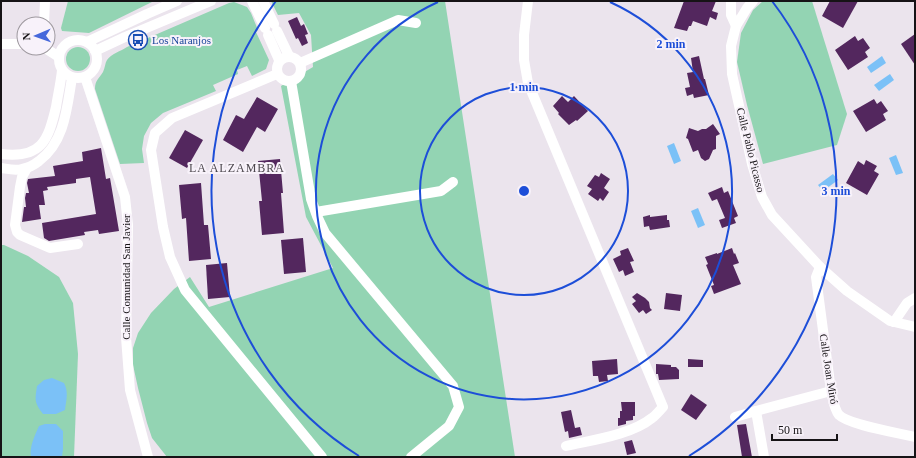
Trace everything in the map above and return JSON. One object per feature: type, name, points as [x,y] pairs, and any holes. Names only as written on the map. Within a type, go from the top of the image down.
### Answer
[{"type":"street","points":[[44,1],[44,16]]},
{"type":"street","points":[[87,42],[177,1]]},
{"type":"street","points":[[95,51],[211,1]]},
{"type":"street","points":[[252,1],[289,56]]},
{"type":"street","points":[[263,1],[279,60],[276,70],[277,74],[283,80],[291,81],[298,78],[301,71],[300,64],[296,58],[289,56],[279,60]]},
{"type":"street","points":[[528,1],[524,36],[524,60],[528,83],[663,407],[652,418],[638,426],[616,434],[566,446]]},
{"type":"street","points":[[732,1],[731,15],[736,26]]},
{"type":"street","name":"Calle Pablo Picasso","points":[[753,1],[746,8],[736,26],[731,46],[732,74],[752,164],[762,197],[772,215],[820,267],[847,291],[890,321],[915,327]]},
{"type":"street","points":[[300,64],[398,20],[416,23]]},
{"type":"street","points":[[81,40],[87,42],[95,51],[97,59],[96,66],[92,73],[85,77],[79,79],[66,75],[59,64],[61,51],[69,42],[81,40]]},
{"type":"street","points":[[1,44],[16,44]]},
{"type":"street","points":[[1,154],[10,155],[29,152],[36,149],[49,134],[61,82],[62,70]]},
{"type":"street","points":[[277,74],[172,118],[154,133],[151,150],[163,227],[170,257],[185,290],[322,457]]},
{"type":"street","name":"Calle Comunidad San Javier","points":[[85,77],[125,197],[128,225],[126,337],[130,390],[148,457]]},
{"type":"street","points":[[1,168],[12,170],[27,168],[44,157],[52,148],[64,125],[72,78]]},
{"type":"street","points":[[291,81],[311,198],[325,233],[453,386],[459,407],[449,426],[411,457]]},
{"type":"street","points":[[27,168],[22,177],[15,224],[20,235],[50,248],[78,244]]},
{"type":"street","points":[[316,212],[441,191],[453,182]]},
{"type":"street","name":"Calle Joan Miró","points":[[820,267],[816,277],[831,391],[835,409],[840,416],[856,423],[915,437]]},
{"type":"street","points":[[894,322],[907,303],[915,298]]},
{"type":"street","points":[[735,417],[831,391]]},
{"type":"street","points":[[756,411],[764,457]]},
{"type":"green space","points":[[68,1],[154,1],[89,33],[62,31],[61,28]]},
{"type":"green space","points":[[271,1],[445,1],[515,457],[167,457],[152,438],[133,365],[133,348],[138,333],[151,313],[174,289],[190,277],[209,307],[333,268],[306,217],[281,86],[313,67],[311,35],[299,13],[278,15]]},
{"type":"green space","points":[[763,1],[812,1],[847,114],[837,145],[763,164],[737,62],[741,33],[753,10]]},
{"type":"green space","points":[[234,2],[247,7],[251,13],[258,30],[256,32],[269,60],[266,69],[252,76],[247,66],[237,70],[238,74],[213,85],[216,91],[163,113],[151,123],[144,136],[142,149],[144,163],[120,164],[95,89],[96,82],[103,72],[107,60],[114,54],[127,47]]},
{"type":"green space","points":[[78,47],[83,48],[89,54],[89,64],[83,70],[78,71],[73,70],[67,64],[66,59],[67,54],[73,48]]},
{"type":"green space","points":[[1,245],[28,256],[59,277],[73,303],[78,354],[74,457],[1,457]]},
{"type":"water","points":[[882,56],[886,63],[871,73],[867,67]]},
{"type":"water","points":[[890,74],[894,80],[879,91],[874,85]]},
{"type":"water","points":[[674,143],[681,161],[674,164],[667,146]]},
{"type":"water","points":[[896,155],[903,173],[896,175],[889,158]]},
{"type":"water","points":[[833,174],[838,180],[823,191],[818,185]]},
{"type":"water","points":[[698,208],[705,225],[698,228],[691,211]]},
{"type":"water","points":[[52,378],[64,383],[66,386],[67,396],[65,410],[56,414],[43,414],[36,401],[37,386],[44,380]]},
{"type":"water","points":[[45,424],[56,424],[63,431],[62,457],[31,457],[32,445],[36,433],[39,426]]},
{"type":"building","points":[[684,1],[716,1],[712,11],[718,13],[716,20],[710,17],[707,26],[693,21],[687,31],[674,28]]},
{"type":"building","points":[[830,1],[858,1],[843,28],[822,16]]},
{"type":"building","points":[[297,17],[301,26],[304,24],[308,34],[305,35],[308,43],[302,46],[298,38],[296,39],[288,21]]},
{"type":"building","points":[[915,34],[915,65],[901,44]]},
{"type":"building","points":[[855,36],[858,41],[863,38],[870,48],[865,52],[868,57],[848,70],[835,50]]},
{"type":"building","points":[[699,56],[709,95],[694,98],[693,94],[687,96],[685,88],[690,87],[687,73],[693,72],[691,58]]},
{"type":"building","points":[[562,96],[568,102],[574,96],[588,111],[577,121],[576,120],[569,125],[558,114],[559,113],[553,106]]},
{"type":"building","points":[[257,97],[278,109],[265,132],[257,127],[243,152],[223,140],[236,115],[244,119]]},
{"type":"building","points":[[874,99],[877,104],[881,101],[888,111],[883,114],[886,120],[866,132],[853,111]]},
{"type":"building","points":[[713,124],[720,134],[716,136],[716,149],[713,150],[709,159],[705,161],[701,158],[698,150],[693,152],[688,139],[686,138],[689,128],[698,131],[706,129]]},
{"type":"building","points":[[185,130],[203,140],[187,168],[169,158]]},
{"type":"building","points":[[101,148],[106,179],[110,178],[119,231],[99,234],[98,230],[84,232],[85,235],[49,241],[44,238],[42,223],[96,214],[90,177],[76,179],[76,183],[47,187],[48,190],[43,191],[45,205],[39,205],[41,219],[22,222],[24,207],[26,207],[26,193],[29,193],[27,183],[28,179],[55,176],[53,166],[83,161],[82,152]]},
{"type":"building","points":[[280,159],[284,233],[262,235],[259,201],[262,201],[258,161]]},
{"type":"building","points":[[866,160],[877,166],[874,171],[879,174],[867,195],[846,183],[858,161],[864,165]]},
{"type":"building","points":[[601,173],[610,179],[604,188],[609,192],[603,201],[600,198],[598,201],[588,194],[592,189],[587,186],[595,175],[599,177]]},
{"type":"building","points":[[201,183],[204,225],[208,225],[211,259],[189,261],[186,218],[182,219],[179,185]]},
{"type":"building","points":[[722,187],[724,193],[728,191],[738,216],[734,218],[736,223],[722,228],[719,220],[725,218],[717,199],[712,201],[708,193]]},
{"type":"building","points":[[650,215],[650,217],[667,215],[667,220],[669,220],[670,227],[650,230],[649,226],[644,227],[643,217]]},
{"type":"building","points":[[303,238],[306,272],[284,274],[281,240]]},
{"type":"building","points":[[628,248],[634,261],[630,262],[634,272],[625,276],[623,270],[619,272],[613,259],[621,255],[620,251]]},
{"type":"building","points":[[732,248],[739,263],[733,265],[741,284],[714,294],[711,286],[714,285],[706,265],[708,264],[705,257]]},
{"type":"building","points":[[227,263],[230,297],[208,299],[206,265]]},
{"type":"building","points":[[637,293],[649,302],[652,310],[646,314],[643,310],[639,313],[632,304],[636,301],[632,297]]},
{"type":"building","points":[[666,293],[682,295],[680,311],[664,309]]},
{"type":"building","points":[[617,359],[618,374],[607,375],[608,381],[599,382],[598,376],[593,376],[592,361]]},
{"type":"building","points":[[688,359],[703,360],[703,367],[688,367]]},
{"type":"building","points":[[656,364],[671,365],[671,367],[676,367],[679,370],[679,379],[659,380],[658,374],[656,374]]},
{"type":"building","points":[[691,394],[707,405],[696,420],[681,410]]},
{"type":"building","points":[[621,402],[635,402],[635,416],[633,416],[633,420],[626,421],[626,424],[618,426],[618,418],[620,418],[620,411],[622,411]]},
{"type":"building","points":[[571,410],[575,428],[580,427],[582,435],[569,438],[568,431],[565,432],[561,412]]},
{"type":"building","points":[[746,424],[752,457],[742,457],[737,425]]},
{"type":"building","points":[[632,440],[636,453],[627,455],[624,442]]},
{"type":"place","name":"Los Naranjos","points":[[138,40]]},
{"type":"district","name":"LA ALZAMBRA","points":[[237,168]]}]
